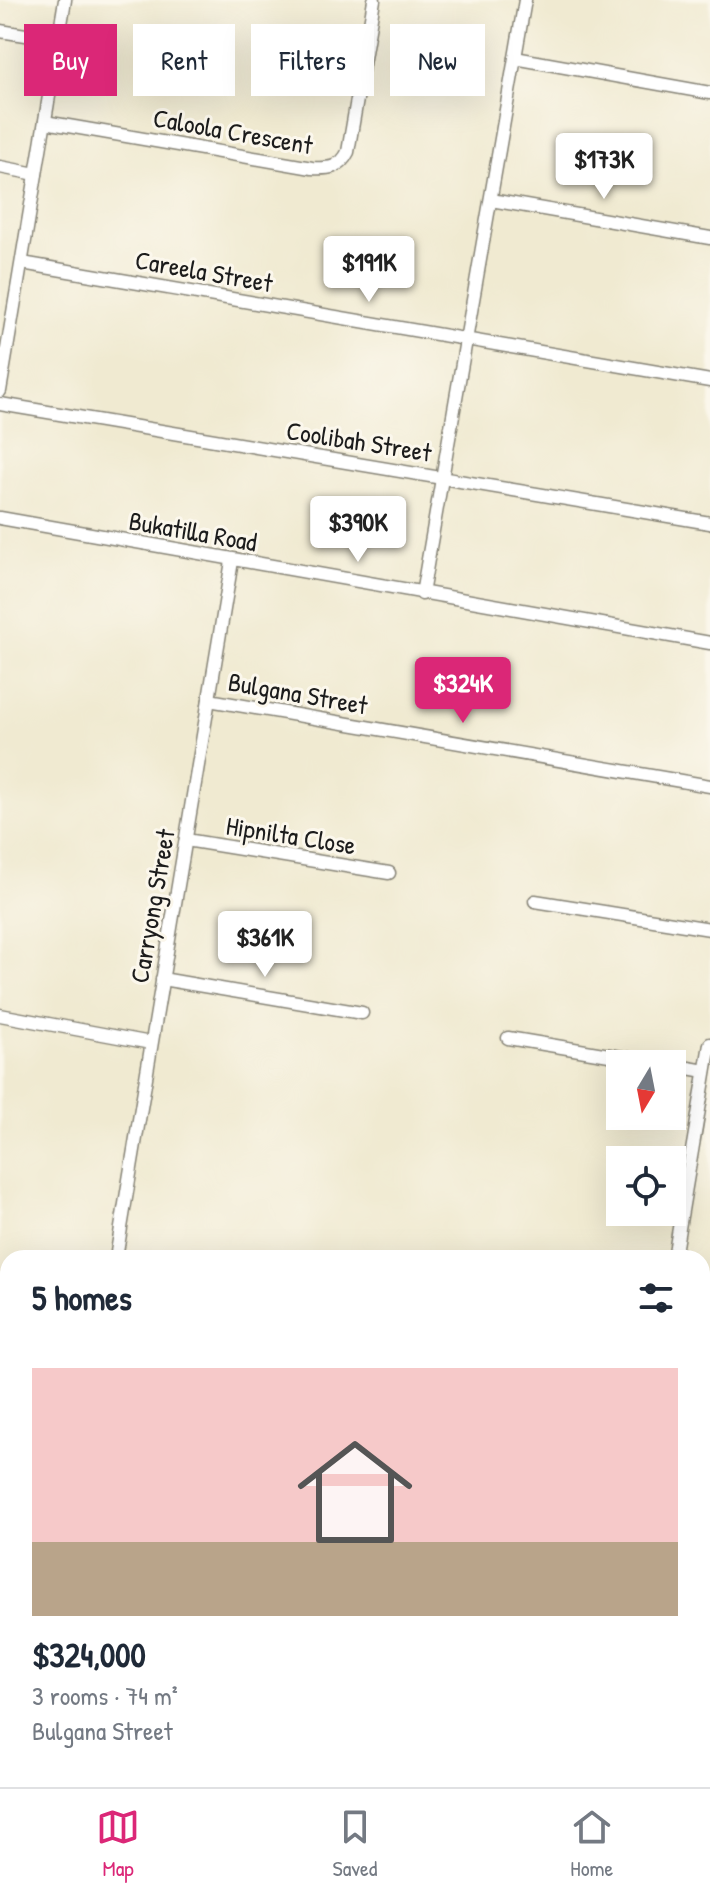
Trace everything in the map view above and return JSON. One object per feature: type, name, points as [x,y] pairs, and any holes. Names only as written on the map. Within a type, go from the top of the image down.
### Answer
[{"type":"street","points":[[61,24],[65,0]]},
{"type":"street","name":"Caloola Crescent","points":[[45,122],[312,168],[335,167],[348,152],[374,0]]},
{"type":"street","points":[[422,594],[525,0]]},
{"type":"street","points":[[0,31],[24,35]]},
{"type":"street","points":[[515,58],[710,93]]},
{"type":"street","points":[[0,391],[49,96]]},
{"type":"street","points":[[0,167],[36,174]]},
{"type":"street","points":[[491,200],[710,238]]},
{"type":"street","name":"Careela Street","points":[[22,263],[710,381]]},
{"type":"street","points":[[0,306],[14,308]]},
{"type":"street","name":"Coolibah Street","points":[[0,404],[710,523]]},
{"type":"street","name":"Bukatilla Road","points":[[0,518],[710,643]]},
{"type":"street","name":"Carryong Street","points":[[117,1250],[232,561]]},
{"type":"street","name":"Bulgana Street","points":[[209,700],[710,786]]},
{"type":"street","name":"Hipnilta Close","points":[[186,840],[389,873]]},
{"type":"street","points":[[535,901],[710,929]]},
{"type":"street","points":[[162,979],[362,1013]]},
{"type":"street","points":[[0,1015],[151,1043]]},
{"type":"street","points":[[508,1038],[606,1054]]},
{"type":"street","points":[[675,1250],[710,1044]]},
{"type":"street","points":[[686,1068],[705,1071]]}]
